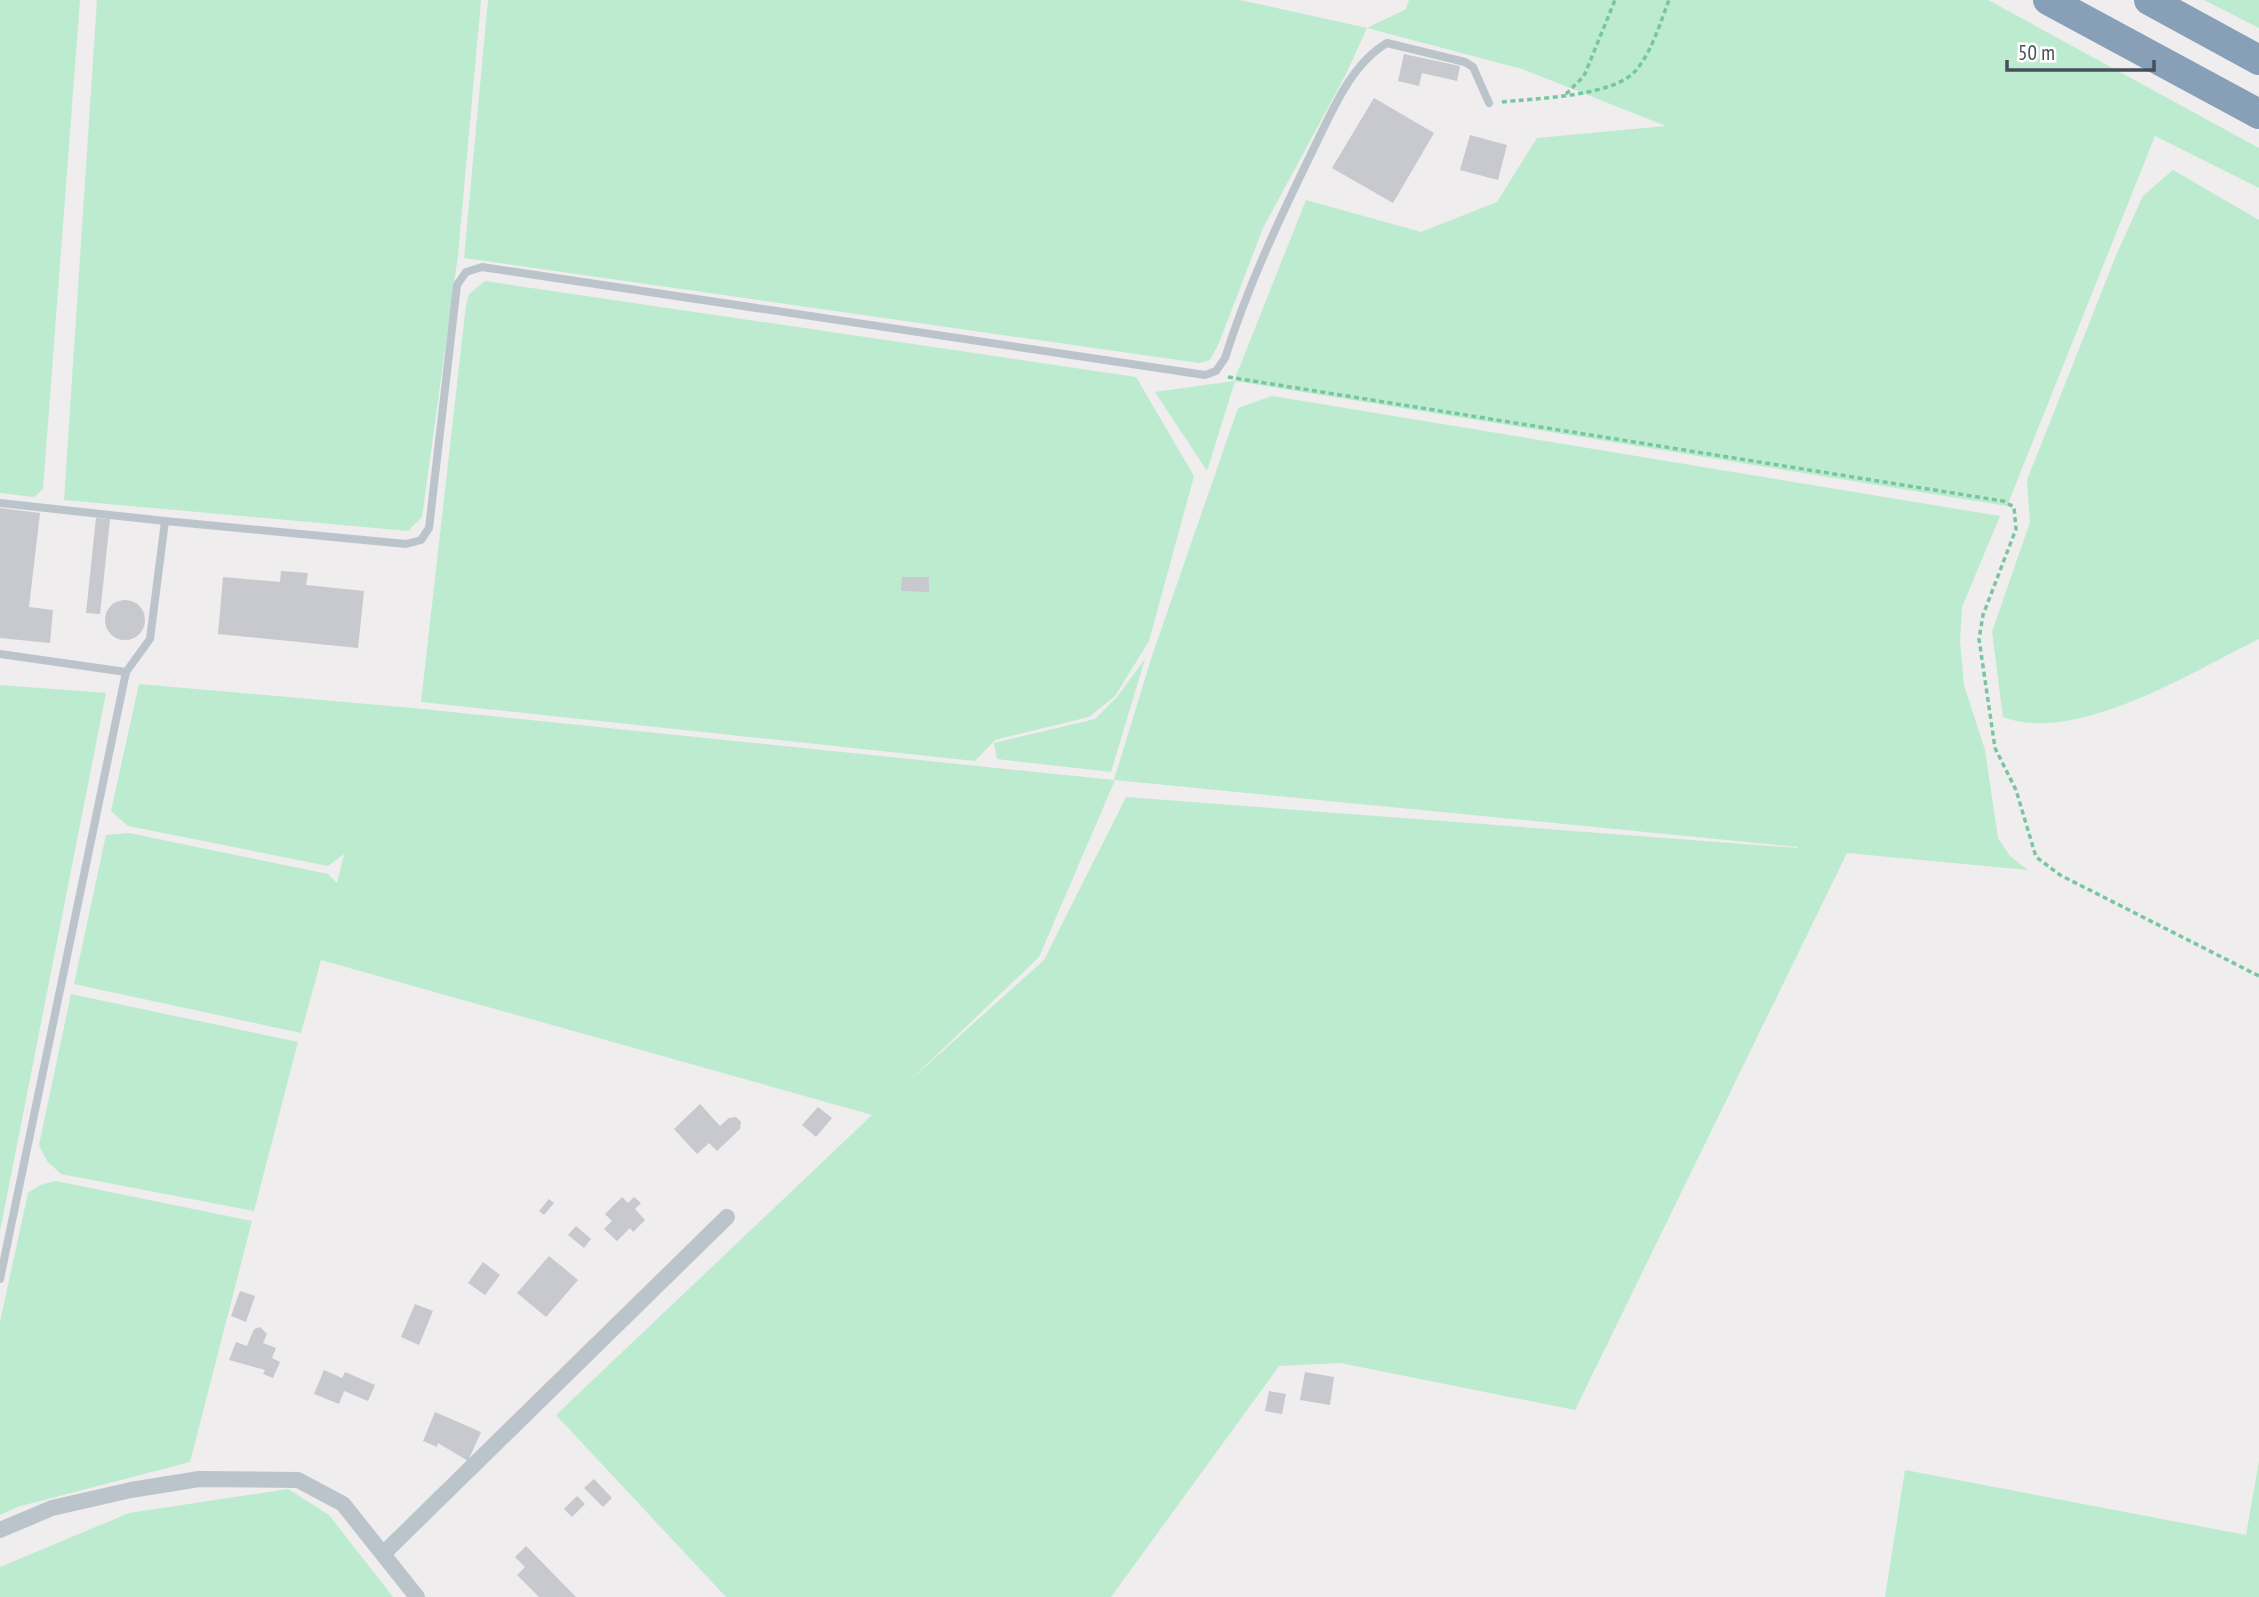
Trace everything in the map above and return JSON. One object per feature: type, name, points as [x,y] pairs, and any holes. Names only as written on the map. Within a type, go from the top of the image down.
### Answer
[{"type":"highway","points":[[2048,0],[2259,114]]},
{"type":"highway","points":[[2149,0],[2259,60]]},
{"type":"street","points":[[384,1553],[727,1217]]},
{"type":"street","points":[[0,1530],[52,1508],[145,1487],[199,1479],[298,1480],[343,1504],[417,1597]]},
{"type":"lane","points":[[0,503],[165,522],[406,544],[421,540],[429,528],[457,285],[466,272],[482,267],[1205,375],[1216,371],[1225,358],[1264,250],[1335,108],[1364,60],[1387,43],[1465,62],[1473,67],[1489,103]]},
{"type":"lane","points":[[0,1279],[126,672],[150,639],[165,522]]},
{"type":"lane","points":[[0,654],[126,672]]},
{"type":"path","points":[[1564,95],[1584,76],[1615,0]]},
{"type":"path","points":[[1489,103],[1564,95],[1612,86],[1637,70],[1652,44],[1669,0]]},
{"type":"path","points":[[1205,375],[1243,378],[2003,501],[2014,507],[2016,529],[1983,615],[1979,639],[1995,748],[2016,790],[2036,857],[2060,875],[2259,976]]},
{"type":"green space","points":[[0,0],[80,0],[43,489],[34,497],[0,493]]},
{"type":"green space","points":[[97,0],[481,0],[458,255],[422,517],[408,531],[64,500]]},
{"type":"green space","points":[[488,0],[1240,0],[1367,28],[1346,74],[1263,228],[1219,343],[1210,360],[1199,363],[464,258]]},
{"type":"green space","points":[[1409,0],[1988,0],[2259,148],[2259,188],[2155,136],[2007,506],[1235,381],[1207,471],[1155,392],[1234,381],[1306,200],[1421,232],[1497,202],[1537,138],[1666,126],[1522,69],[1367,28],[1406,9]]},
{"type":"green space","points":[[2204,0],[2259,0],[2259,28]]},
{"type":"green space","points":[[2173,170],[2259,220],[2259,639],[2169,685],[2099,713],[2065,721],[2033,723],[2003,717],[1992,632],[2030,522],[2027,480],[2117,253],[2143,196]]},
{"type":"green space","points":[[485,281],[1136,377],[1194,476],[1149,641],[1115,696],[1089,717],[995,740],[975,761],[421,702],[466,305],[469,294]]},
{"type":"green space","points":[[1272,396],[2000,516],[1962,607],[1960,641],[1964,685],[1985,750],[1998,838],[2010,856],[2028,870],[1847,853],[1575,1410],[1340,1363],[1279,1366],[1111,1597],[726,1597],[556,1415],[872,1115],[321,960],[301,1033],[74,984],[106,835],[129,833],[328,874],[337,883],[344,854],[328,866],[128,826],[111,811],[139,684],[413,708],[1114,780],[1151,659],[1238,408]],"holes":[[[1115,780],[1798,847],[1126,797],[1044,960],[905,1085],[1039,957]]]},
{"type":"green space","points":[[1145,659],[1111,772],[997,759],[994,743],[1095,719],[1117,697]]},
{"type":"green space","points":[[0,685],[106,693],[0,1231]]},
{"type":"green space","points":[[71,994],[298,1042],[254,1211],[61,1174],[47,1161],[39,1145]]},
{"type":"green space","points":[[56,1181],[252,1221],[190,1462],[17,1507],[0,1515],[0,1322],[28,1193],[40,1185]]},
{"type":"green space","points":[[2259,1461],[2259,1597],[1885,1597],[1905,1470],[2246,1535]]},
{"type":"green space","points":[[288,1489],[329,1515],[393,1597],[0,1597],[0,1567],[129,1513]]},
{"type":"building","points":[[1404,54],[1460,66],[1457,81],[1422,73],[1419,86],[1398,81]]},
{"type":"building","points":[[1374,98],[1434,133],[1393,203],[1332,168]]},
{"type":"building","points":[[1470,135],[1507,145],[1498,180],[1460,170]]},
{"type":"building","points":[[0,508],[40,513],[29,607],[53,610],[50,643],[0,638]]},
{"type":"building","points":[[96,518],[110,519],[100,614],[86,613]]},
{"type":"building","points":[[281,571],[308,573],[306,585],[364,591],[358,648],[218,634],[223,577],[280,582]]},
{"type":"building","points":[[902,577],[929,577],[929,592],[901,591]]},
{"type":"building","points":[[125,600],[139,606],[145,620],[139,634],[125,640],[111,634],[105,620],[111,606]]},
{"type":"building","points":[[700,1104],[720,1126],[729,1118],[736,1117],[741,1122],[740,1129],[717,1151],[709,1143],[697,1154],[674,1129]]},
{"type":"building","points":[[818,1107],[832,1118],[816,1137],[802,1125]]},
{"type":"building","points":[[622,1197],[628,1203],[634,1197],[641,1203],[635,1209],[645,1220],[633,1232],[630,1228],[617,1241],[604,1229],[612,1221],[605,1214]]},
{"type":"building","points":[[549,1199],[554,1203],[544,1215],[539,1211]]},
{"type":"building","points":[[576,1226],[591,1239],[584,1248],[568,1235]]},
{"type":"building","points":[[549,1256],[578,1280],[546,1317],[517,1293]]},
{"type":"building","points":[[483,1262],[500,1275],[485,1295],[468,1283]]},
{"type":"building","points":[[240,1291],[255,1296],[246,1322],[231,1316]]},
{"type":"building","points":[[415,1304],[433,1311],[419,1345],[401,1337]]},
{"type":"building","points":[[260,1327],[267,1334],[263,1343],[276,1348],[272,1358],[280,1362],[273,1378],[263,1374],[265,1370],[229,1360],[236,1342],[247,1346],[254,1329]]},
{"type":"building","points":[[324,1370],[342,1378],[345,1372],[375,1385],[368,1401],[344,1391],[339,1404],[314,1394]]},
{"type":"building","points":[[1305,1372],[1334,1377],[1330,1405],[1300,1400]]},
{"type":"building","points":[[1269,1391],[1286,1394],[1282,1414],[1265,1411]]},
{"type":"building","points":[[435,1412],[481,1432],[468,1461],[438,1443],[437,1447],[423,1441]]},
{"type":"building","points":[[594,1479],[612,1498],[603,1507],[584,1488]]},
{"type":"building","points":[[577,1496],[585,1504],[572,1517],[564,1509]]},
{"type":"building","points":[[526,1546],[576,1597],[539,1597],[517,1575],[525,1567],[515,1557]]}]
